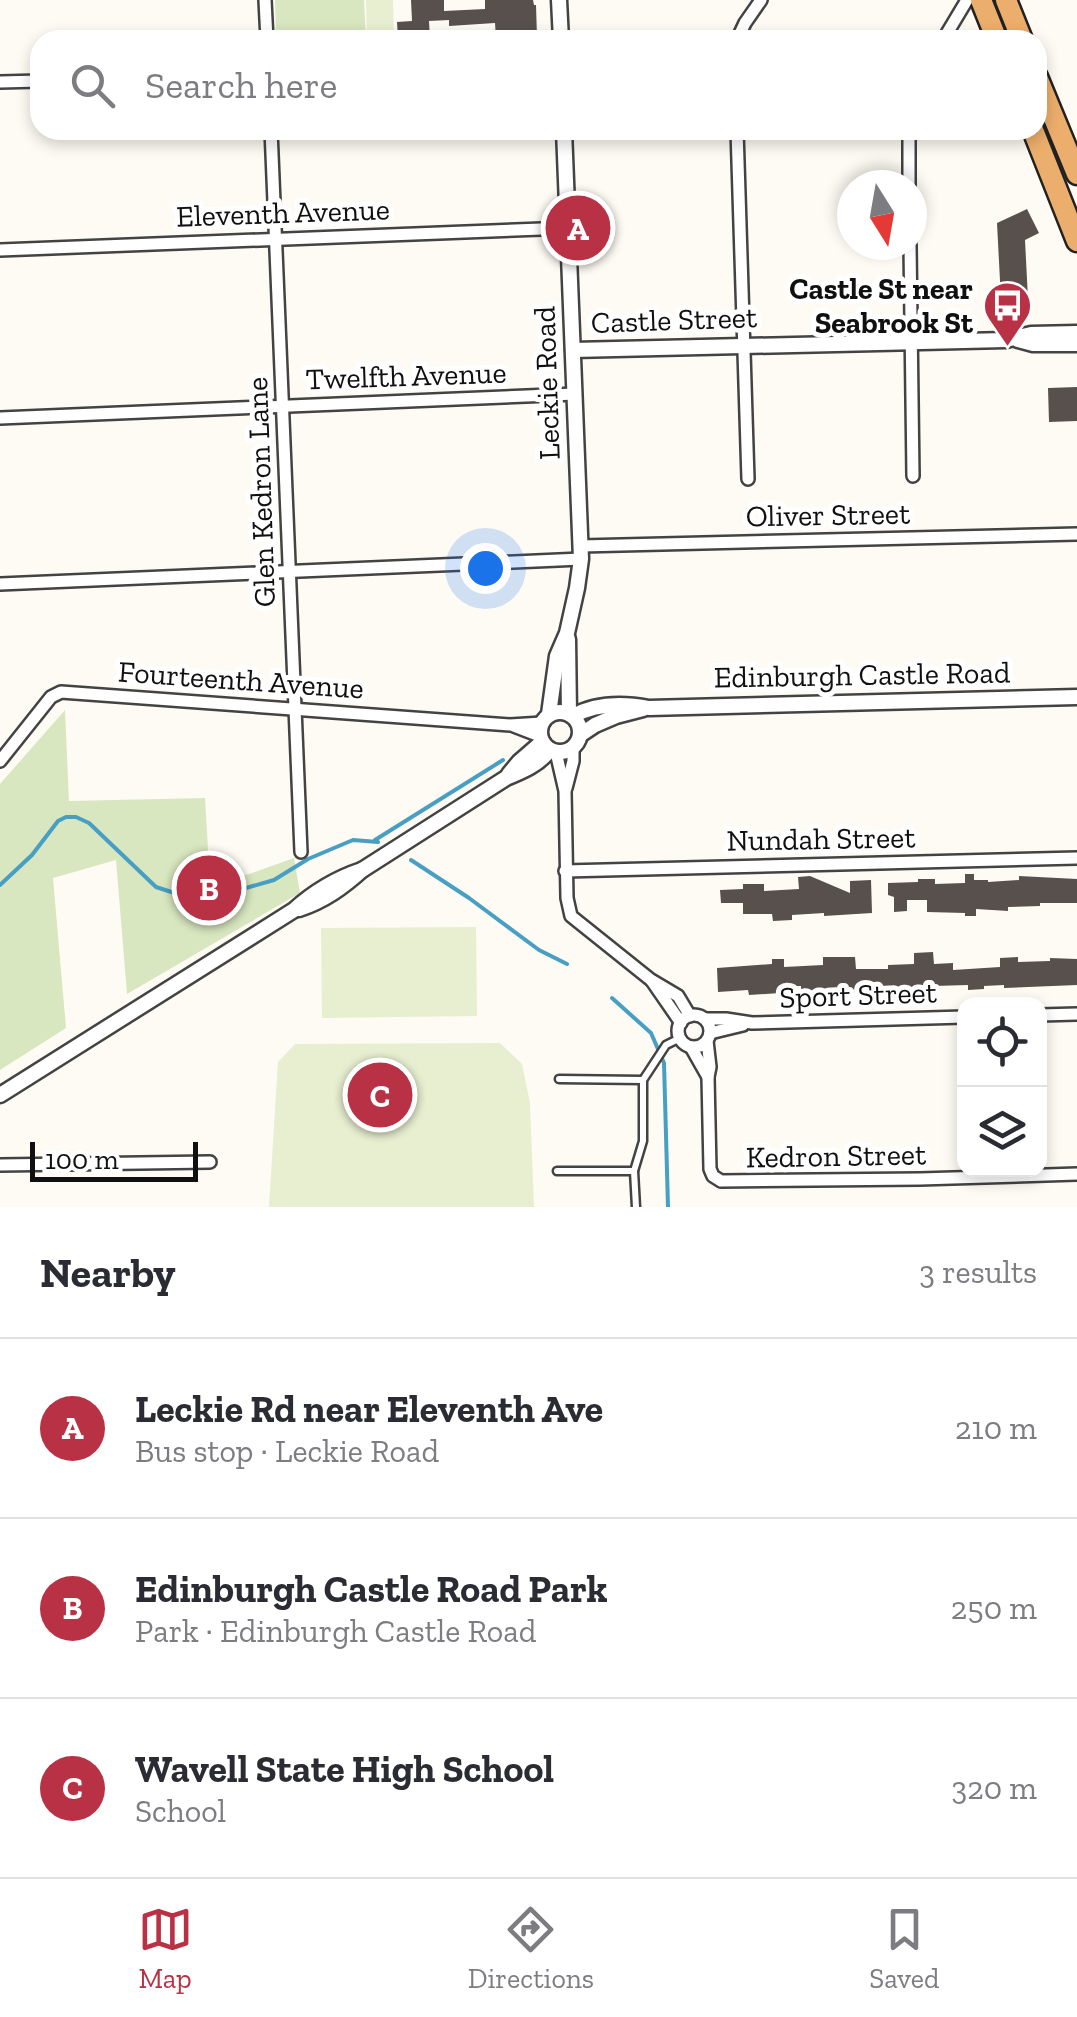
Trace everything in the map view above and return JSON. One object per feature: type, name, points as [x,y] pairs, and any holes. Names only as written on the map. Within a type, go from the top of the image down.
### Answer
[{"type":"highway","points":[[981,0],[993,30]]},
{"type":"highway","points":[[1006,0],[1018,30]]},
{"type":"highway","points":[[1047,99],[1074,160]]},
{"type":"highway","points":[[1037,140],[1077,241]]},
{"type":"street","points":[[266,0],[267,30]]},
{"type":"street","points":[[559,0],[560,30]]},
{"type":"street","points":[[742,30],[762,0]]},
{"type":"street","points":[[949,30],[967,0]]},
{"type":"street","points":[[0,82],[30,80]]},
{"type":"street","name":"Glen Kedron Lane","points":[[271,140],[301,852]]},
{"type":"street","name":"Leckie Road","points":[[564,140],[581,553],[568,633],[571,715]]},
{"type":"street","points":[[737,140],[748,479]]},
{"type":"street","points":[[909,140],[910,170]]},
{"type":"street","name":"Eleventh Avenue","points":[[0,250],[568,228]]},
{"type":"street","points":[[910,260],[913,476]]},
{"type":"street","name":"Castle Street","points":[[573,350],[1016,339],[1032,334],[1077,332]]},
{"type":"street","name":"Castle Street","points":[[1016,339],[1033,344],[1077,344]]},
{"type":"street","name":"Twelfth Avenue","points":[[0,418],[575,394]]},
{"type":"street","name":"Oliver Street","points":[[0,584],[289,572],[581,553],[1077,534]]},
{"type":"street","name":"Leckie Road","points":[[546,736],[558,656],[568,633]]},
{"type":"street","name":"Fourteenth Avenue","points":[[0,761],[46,702],[61,692],[510,725],[546,736]]},
{"type":"street","name":"Edinburgh Castle Road","points":[[571,715],[625,704],[648,708],[1077,697]]},
{"type":"street","name":"Edinburgh Castle Road","points":[[576,741],[595,725],[648,708]]},
{"type":"street","points":[[0,1095],[294,910],[317,903],[342,888],[362,870],[506,778],[543,759],[546,736],[556,712],[571,715],[579,724],[564,791]]},
{"type":"street","points":[[546,736],[562,752],[576,741]]},
{"type":"street","points":[[546,736],[564,791],[566,898],[571,916],[651,980],[685,1019]]},
{"type":"street","name":"Nundah Street","points":[[566,870],[1077,858]]},
{"type":"street","points":[[1047,1015],[1077,1014]]},
{"type":"street","points":[[685,1019],[700,1016],[705,1020],[708,1078]]},
{"type":"street","name":"Sport Street","points":[[705,1020],[752,1023],[957,1017]]},
{"type":"street","points":[[685,1019],[680,1038],[691,1047],[708,1078]]},
{"type":"street","name":"Sport Street","points":[[708,1037],[752,1023]]},
{"type":"street","points":[[691,1047],[700,1046],[708,1037]]},
{"type":"street","name":"Kedron Street","points":[[708,1078],[710,1168],[716,1179],[724,1182],[1077,1174]]},
{"type":"street","points":[[0,1165],[210,1162]]},
{"type":"lane","points":[[636,1207],[634,1170],[643,1141],[643,1080],[666,1046],[680,1038]]},
{"type":"lane","points":[[559,1079],[643,1080]]},
{"type":"lane","points":[[557,1172],[634,1170]]},
{"type":"green space","points":[[275,0],[364,0],[366,30],[276,30]]},
{"type":"green space","points":[[366,0],[393,0],[394,30],[367,30]]},
{"type":"green space","points":[[65,710],[69,801],[205,798],[210,883],[294,858],[300,893],[127,994],[116,860],[53,878],[66,1028],[0,1070],[0,784]]},
{"type":"green space","points":[[476,927],[477,1016],[322,1018],[321,928]]},
{"type":"green space","points":[[500,1043],[522,1064],[530,1103],[534,1207],[269,1207],[278,1062],[295,1044]]},
{"type":"building","points":[[411,0],[444,0],[444,11],[485,9],[485,0],[533,0],[537,30],[495,30],[495,23],[449,26],[449,20],[429,21],[429,30],[397,30],[397,22],[412,21]]},
{"type":"building","points":[[1027,209],[1039,233],[1025,240],[1028,299],[1001,300],[997,223]]},
{"type":"building","points":[[1077,387],[1077,421],[1049,422],[1048,388]]},
{"type":"building","points":[[965,874],[988,882],[1019,880],[1019,876],[1077,879],[1077,903],[1040,903],[1008,907],[1008,911],[976,909],[976,916],[965,916],[927,912],[927,900],[907,900],[907,911],[894,912],[894,897],[888,895],[888,883],[935,879],[935,884],[965,883]]},
{"type":"building","points":[[810,876],[850,893],[850,881],[871,880],[872,913],[792,915],[792,920],[773,921],[772,914],[743,914],[743,903],[721,903],[720,890],[743,889],[743,884],[764,884],[764,891],[799,889],[798,877]]},
{"type":"building","points":[[933,952],[934,964],[953,963],[953,970],[1000,967],[1000,958],[1018,957],[1018,962],[1077,959],[1077,985],[1004,985],[968,990],[968,985],[934,986],[824,994],[801,993],[801,986],[780,986],[780,993],[718,992],[717,968],[772,964],[772,959],[784,959],[784,967],[823,965],[823,957],[855,957],[856,969],[888,969],[888,965],[914,964],[914,953]]},
{"type":"waterway","points":[[375,840],[503,760]]},
{"type":"waterway","points":[[0,885],[66,817],[89,823],[156,887],[193,899],[274,880],[308,859],[353,840],[378,842]]},
{"type":"waterway","points":[[411,860],[539,950],[567,964]]},
{"type":"waterway","points":[[612,998],[651,1033],[664,1063],[668,1207]]},
{"type":"place","name":"Leckie Rd near Eleventh Ave","points":[[578,228]]},
{"type":"place","name":"Castle St near Seabrook St","points":[[1008,348]]},
{"type":"place","name":"Edinburgh Castle Road Park","points":[[209,888]]},
{"type":"place","name":"Wavell State High School","points":[[380,1095]]}]
